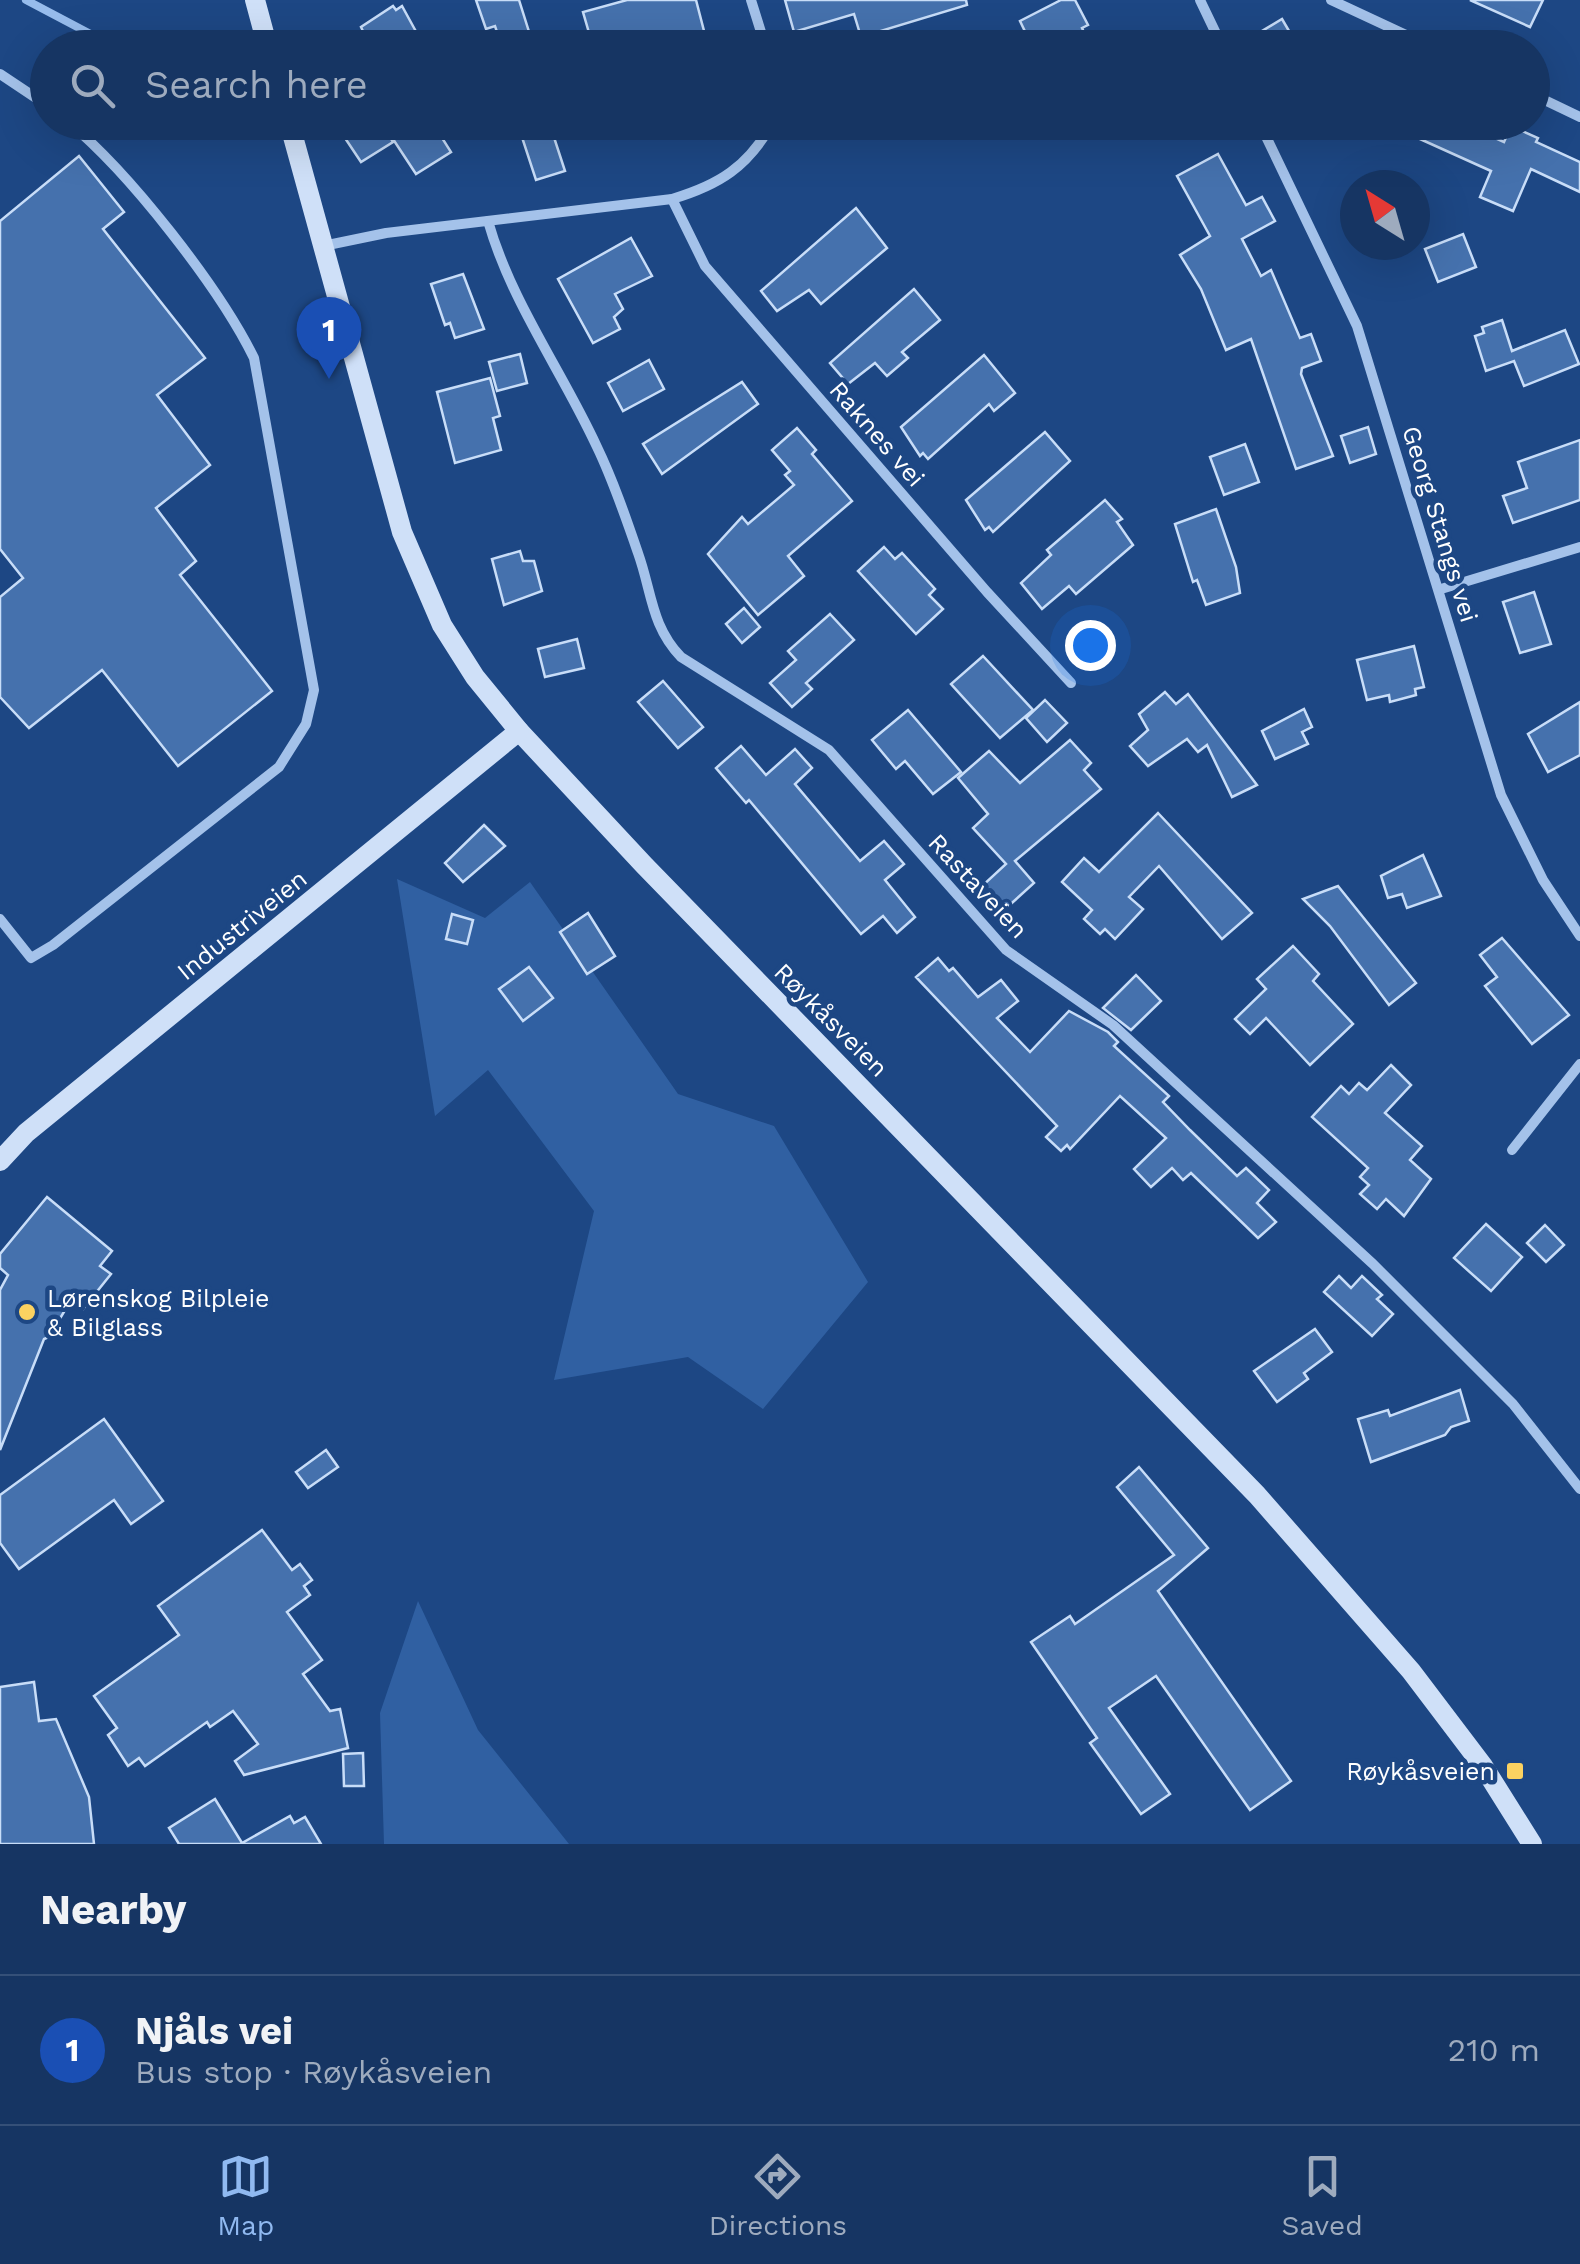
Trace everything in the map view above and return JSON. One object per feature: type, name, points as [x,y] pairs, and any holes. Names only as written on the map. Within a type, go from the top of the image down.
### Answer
[{"type":"main road","points":[[255,0],[263,30]]},
{"type":"main road","name":"Røykåsveien","points":[[293,140],[376,445],[416,567],[460,655],[519,731],[1257,1495],[1422,1686],[1483,1766],[1532,1844]]},
{"type":"main road","name":"Industriveien","points":[[0,1162],[26,1133],[519,731]]},
{"type":"street","points":[[750,0],[760,30]]},
{"type":"street","points":[[1200,0],[1214,30]]},
{"type":"street","points":[[1331,0],[1395,30]]},
{"type":"street","points":[[0,74],[30,94]]},
{"type":"street","points":[[1550,103],[1580,117]]},
{"type":"street","points":[[0,920],[31,958],[53,945],[278,767],[306,724],[314,690],[254,358],[232,312],[89,140]]},
{"type":"street","points":[[322,247],[386,233],[672,199],[716,186],[755,154],[763,140]]},
{"type":"street","name":"Georg Stangs vei","points":[[1268,140],[1357,326],[1441,588],[1501,795],[1543,880],[1580,936]]},
{"type":"street","name":"Raknes vei","points":[[672,199],[706,266],[987,592],[1071,683]]},
{"type":"street","name":"Rastaveien","points":[[488,220],[507,275],[598,448],[640,557],[652,612],[664,639],[680,657],[829,750],[1006,950],[1113,1024],[1373,1264],[1513,1404],[1580,1489]]},
{"type":"street","points":[[1441,588],[1580,547]]},
{"type":"street","points":[[1512,1150],[1580,1064]]},
{"type":"shaded area","points":[[397,879],[485,918],[530,882],[678,1094],[774,1126],[868,1282],[763,1409],[688,1357],[554,1380],[594,1211],[488,1070],[435,1116]]},
{"type":"shaded area","points":[[418,1601],[478,1730],[569,1844],[384,1844],[380,1713]]},
{"type":"building","points":[[476,0],[519,0],[528,30],[496,30],[495,26],[486,29]]},
{"type":"building","points":[[627,0],[696,0],[704,30],[588,30],[583,12]]},
{"type":"building","points":[[785,0],[966,0],[967,5],[884,30],[859,30],[854,14],[793,30]]},
{"type":"building","points":[[1061,0],[1075,0],[1088,25],[1083,30],[1024,30],[1020,21]]},
{"type":"building","points":[[1470,0],[1543,0],[1530,27]]},
{"type":"building","points":[[393,6],[396,10],[402,6],[415,30],[362,30],[361,27]]},
{"type":"building","points":[[1282,19],[1288,30],[1264,30]]},
{"type":"building","points":[[346,140],[392,140],[393,142],[361,162]]},
{"type":"building","points":[[394,140],[443,140],[451,152],[416,174]]},
{"type":"building","points":[[523,140],[555,140],[565,171],[536,180]]},
{"type":"building","points":[[1422,140],[1537,140],[1580,162],[1580,192],[1531,169],[1513,211],[1480,197],[1491,171]]},
{"type":"building","points":[[1218,154],[1246,205],[1262,197],[1275,221],[1242,239],[1261,276],[1271,270],[1300,338],[1311,334],[1321,361],[1302,368],[1301,374],[1333,456],[1296,469],[1251,339],[1226,350],[1201,289],[1180,255],[1210,236],[1177,176]]},
{"type":"building","points":[[79,156],[124,212],[103,229],[205,358],[157,395],[210,465],[156,508],[196,561],[180,575],[272,691],[178,766],[102,670],[29,728],[0,697],[0,597],[23,578],[0,549],[0,221]]},
{"type":"building","points":[[856,208],[887,248],[821,304],[809,290],[777,311],[761,291]]},
{"type":"building","points":[[1463,234],[1476,267],[1438,282],[1429,260],[1430,247]]},
{"type":"building","points":[[631,238],[652,276],[615,294],[623,309],[614,317],[620,329],[593,343],[558,279]]},
{"type":"building","points":[[463,274],[484,329],[455,338],[450,323],[445,325],[431,284]]},
{"type":"building","points":[[914,289],[940,320],[902,352],[908,358],[887,376],[875,363],[848,384],[830,363]]},
{"type":"building","points":[[1502,320],[1512,351],[1565,330],[1579,364],[1524,386],[1514,361],[1486,371],[1475,336],[1484,333],[1482,327]]},
{"type":"building","points":[[520,354],[527,383],[497,391],[489,362]]},
{"type":"building","points":[[984,355],[1015,393],[994,411],[989,404],[928,459],[923,453],[920,456],[901,427]]},
{"type":"building","points":[[649,360],[664,389],[623,411],[608,383]]},
{"type":"building","points":[[490,378],[500,416],[493,418],[501,450],[455,463],[437,392]]},
{"type":"building","points":[[742,382],[758,404],[662,474],[643,444]]},
{"type":"building","points":[[1368,427],[1376,454],[1350,463],[1341,436]]},
{"type":"building","points":[[797,428],[816,450],[812,454],[852,501],[788,556],[804,576],[758,615],[708,554],[742,517],[748,524],[794,485],[785,475],[790,471],[772,450]]},
{"type":"building","points":[[1045,432],[1070,461],[993,532],[989,527],[985,530],[966,500]]},
{"type":"building","points":[[1580,440],[1580,500],[1513,523],[1503,496],[1527,488],[1518,462]]},
{"type":"building","points":[[1245,444],[1259,482],[1224,495],[1210,457]]},
{"type":"building","points":[[1105,500],[1122,519],[1117,522],[1133,545],[1076,594],[1069,586],[1042,609],[1021,583],[1051,555],[1047,550]]},
{"type":"building","points":[[1216,509],[1236,567],[1240,593],[1206,605],[1197,580],[1193,582],[1175,524]]},
{"type":"building","points":[[884,547],[895,559],[902,553],[935,589],[929,595],[943,609],[916,634],[858,571]]},
{"type":"building","points":[[520,551],[523,561],[534,561],[542,591],[504,605],[492,559]]},
{"type":"building","points":[[1534,592],[1551,644],[1520,653],[1503,602]]},
{"type":"building","points":[[744,608],[760,627],[742,643],[726,624]]},
{"type":"building","points":[[830,614],[854,640],[806,683],[812,689],[792,707],[770,683],[796,660],[788,651]]},
{"type":"building","points":[[577,639],[584,668],[545,677],[538,649]]},
{"type":"building","points":[[1414,646],[1424,687],[1415,689],[1416,695],[1390,702],[1389,695],[1367,700],[1357,660]]},
{"type":"building","points":[[983,656],[1033,710],[1000,738],[951,684]]},
{"type":"building","points":[[663,681],[703,727],[678,748],[638,702]]},
{"type":"building","points":[[1165,692],[1176,704],[1188,694],[1257,785],[1232,797],[1207,745],[1198,752],[1187,739],[1148,766],[1130,746],[1148,730],[1139,714]]},
{"type":"building","points":[[1045,700],[1067,723],[1047,742],[1026,718]]},
{"type":"building","points":[[1580,702],[1580,755],[1548,772],[1528,734]]},
{"type":"building","points":[[1304,709],[1312,727],[1302,732],[1308,744],[1275,759],[1262,731]]},
{"type":"building","points":[[908,710],[961,772],[933,794],[905,761],[896,769],[872,740]]},
{"type":"building","points":[[1070,740],[1091,763],[1084,770],[1101,789],[1015,861],[1034,883],[1003,911],[981,887],[1006,864],[973,828],[988,814],[958,778],[989,751],[1020,783]]},
{"type":"building","points":[[741,746],[766,775],[795,749],[812,768],[795,784],[860,861],[884,841],[904,864],[885,880],[915,917],[897,933],[883,916],[861,934],[749,800],[746,803],[716,768]]},
{"type":"building","points":[[1158,813],[1252,913],[1222,939],[1159,866],[1129,897],[1143,909],[1115,939],[1105,929],[1100,934],[1084,919],[1092,910],[1062,882],[1084,858],[1099,872]]},
{"type":"building","points":[[484,825],[505,846],[463,882],[445,863]]},
{"type":"building","points":[[1423,855],[1441,896],[1407,908],[1402,894],[1388,898],[1381,876]]},
{"type":"building","points":[[1338,886],[1416,983],[1389,1005],[1330,926],[1303,899]]},
{"type":"building","points":[[588,913],[615,956],[587,974],[560,932]]},
{"type":"building","points":[[452,914],[473,920],[467,944],[446,939]]},
{"type":"building","points":[[1502,938],[1569,1015],[1532,1044],[1485,986],[1497,977],[1480,955]]},
{"type":"building","points":[[1293,946],[1319,974],[1313,981],[1353,1024],[1310,1065],[1266,1018],[1250,1034],[1235,1019],[1266,989],[1257,979]]},
{"type":"building","points":[[938,958],[949,971],[953,968],[978,997],[1001,980],[1018,1001],[997,1018],[1030,1052],[1069,1011],[1108,1032],[1118,1042],[1114,1046],[1169,1096],[1163,1102],[1190,1130],[1237,1176],[1246,1168],[1269,1190],[1257,1203],[1276,1222],[1258,1238],[1191,1173],[1183,1180],[1172,1168],[1151,1187],[1134,1169],[1166,1138],[1120,1096],[1070,1149],[1067,1145],[1061,1151],[1046,1137],[1057,1126],[916,977]]},
{"type":"building","points":[[529,967],[553,998],[523,1021],[499,989]]},
{"type":"building","points":[[1136,975],[1161,1001],[1131,1030],[1103,1008]]},
{"type":"building","points":[[1391,1065],[1411,1085],[1385,1113],[1422,1146],[1410,1160],[1431,1179],[1404,1216],[1386,1199],[1377,1209],[1360,1194],[1369,1185],[1360,1177],[1368,1168],[1312,1117],[1341,1086],[1349,1094],[1359,1083],[1367,1090]]},
{"type":"building","name":"Lørenskog Bilpleie & Bilglass","points":[[47,1197],[112,1251],[100,1266],[111,1274],[83,1309],[71,1300],[44,1339],[0,1450],[0,1290],[8,1275],[0,1268],[0,1254]]},
{"type":"building","points":[[1486,1224],[1522,1257],[1491,1291],[1454,1258]]},
{"type":"building","points":[[1545,1225],[1564,1245],[1546,1262],[1527,1243]]},
{"type":"building","points":[[1339,1276],[1351,1288],[1362,1276],[1382,1295],[1377,1299],[1393,1314],[1372,1336],[1324,1292]]},
{"type":"building","points":[[1315,1329],[1332,1352],[1304,1373],[1308,1379],[1277,1402],[1254,1371]]},
{"type":"building","points":[[1460,1390],[1469,1421],[1451,1427],[1445,1435],[1371,1462],[1358,1419],[1388,1410],[1390,1416]]},
{"type":"building","points":[[104,1419],[163,1501],[131,1524],[114,1500],[19,1569],[0,1543],[0,1495]]},
{"type":"building","points":[[326,1450],[338,1467],[308,1488],[296,1472]]},
{"type":"building","points":[[1139,1467],[1208,1548],[1158,1591],[1291,1781],[1250,1810],[1156,1676],[1109,1708],[1170,1794],[1141,1814],[1090,1743],[1097,1738],[1031,1642],[1070,1616],[1075,1624],[1174,1555],[1117,1487]]},
{"type":"building","points":[[262,1530],[292,1570],[300,1564],[312,1580],[304,1586],[310,1595],[287,1612],[322,1660],[303,1674],[330,1711],[340,1709],[348,1748],[244,1775],[235,1761],[258,1744],[233,1711],[210,1727],[207,1722],[145,1766],[139,1758],[128,1766],[108,1735],[117,1728],[94,1696],[179,1635],[158,1606]]},
{"type":"building","points":[[34,1682],[39,1721],[56,1719],[89,1797],[94,1844],[0,1844],[0,1687]]},
{"type":"building","points":[[363,1753],[364,1786],[344,1786],[343,1754]]},
{"type":"building","points":[[215,1799],[242,1843],[290,1816],[294,1823],[305,1817],[321,1844],[179,1844],[169,1828]]},
{"type":"waterway","points":[[26,0],[83,30]]},
{"type":"place","name":"Njåls vei","points":[[329,379]]},
{"type":"place","name":"Lørenskog Bilpleie & Bilglass","points":[[27,1312]]},
{"type":"place","name":"Røykåsveien","points":[[1515,1771]]}]
